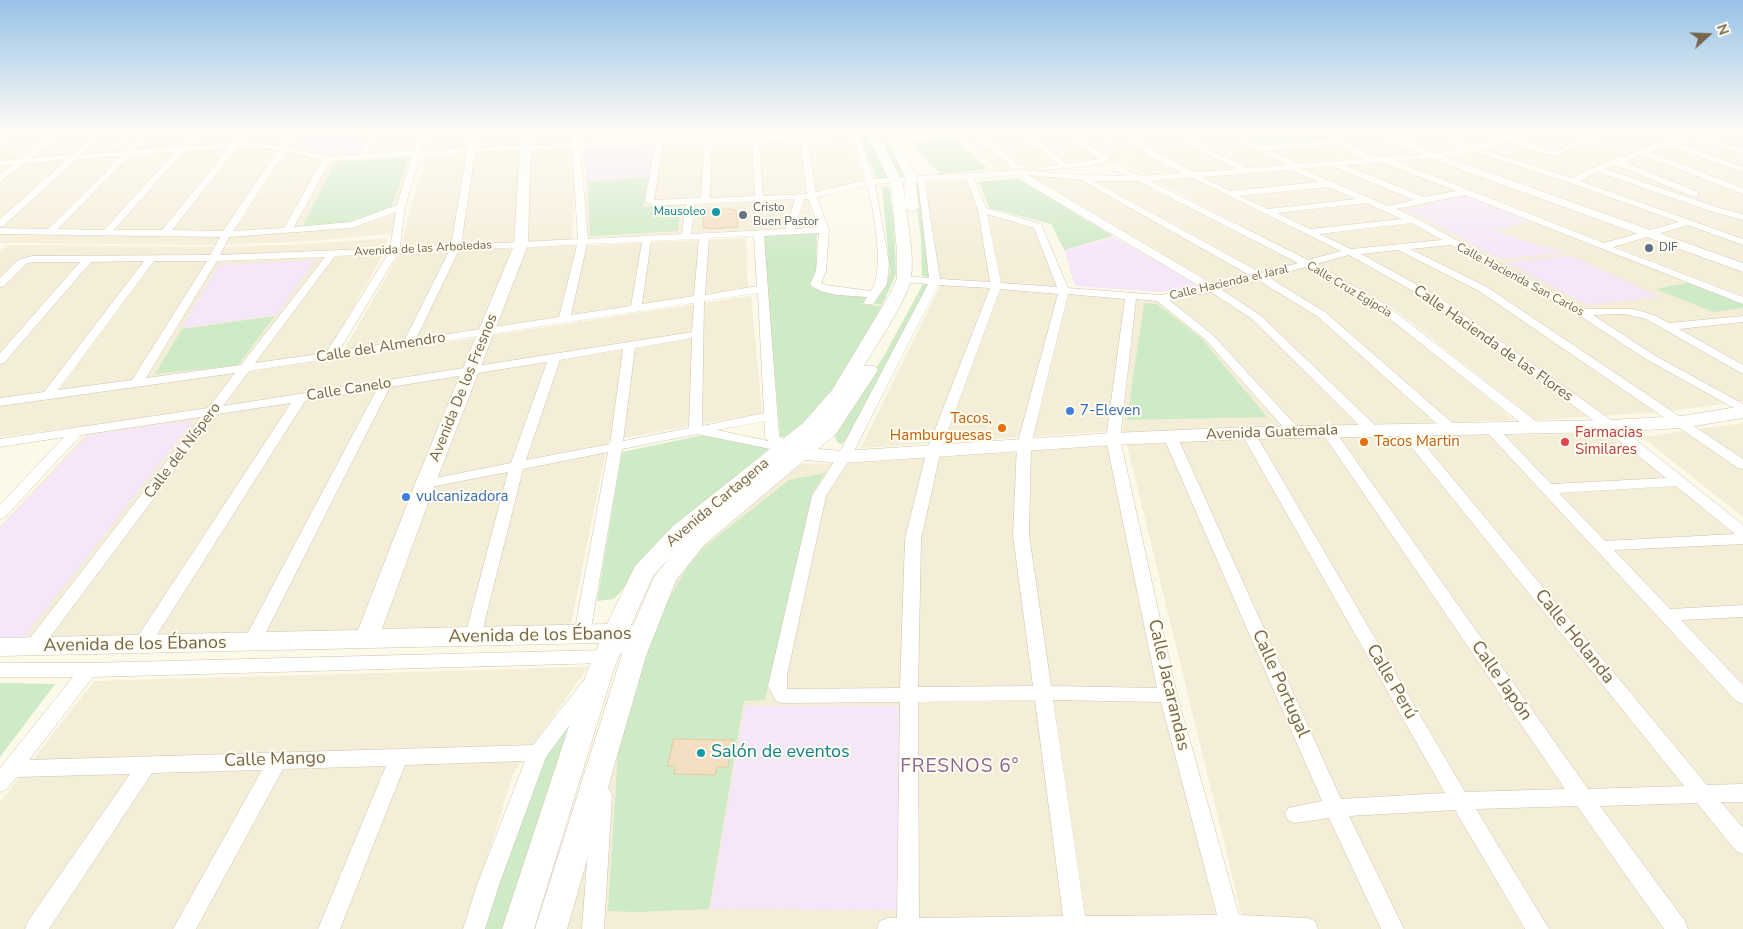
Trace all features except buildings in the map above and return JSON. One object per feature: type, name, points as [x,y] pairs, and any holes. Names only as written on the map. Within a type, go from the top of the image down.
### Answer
[{"type":"street","points":[[0,224],[55,173]]},
{"type":"street","points":[[51,231],[107,173]]},
{"type":"street","points":[[108,232],[160,173]]},
{"type":"street","points":[[166,233],[213,173]]},
{"type":"street","points":[[137,382],[213,259],[226,234],[266,173]]},
{"type":"street","points":[[287,231],[319,173]]},
{"type":"street","points":[[330,356],[395,250],[400,207],[409,173]]},
{"type":"street","points":[[408,344],[456,247],[467,173]]},
{"type":"street","name":"Avenida De los Fresnos","points":[[366,640],[425,484],[521,245],[524,173]]},
{"type":"street","points":[[564,320],[583,241],[577,173]]},
{"type":"street","points":[[654,173],[649,201],[657,203],[759,198],[800,197],[814,199],[870,184],[1002,173]]},
{"type":"street","points":[[705,201],[706,173]]},
{"type":"street","points":[[757,173],[759,198]]},
{"type":"street","points":[[809,173],[814,199],[824,230],[821,271],[815,284],[822,288],[871,299],[882,284],[884,263],[874,195],[867,173]]},
{"type":"street","name":"Avenida Cartagena","points":[[901,173],[907,182]]},
{"type":"street","name":"Avenida Cartagena","points":[[518,929],[607,654],[643,572],[681,531],[793,451],[829,430],[854,395],[912,294],[910,279],[917,256],[907,182],[904,173]]},
{"type":"street","points":[[1024,173],[1027,180],[1213,289],[1256,317],[1372,430]]},
{"type":"street","points":[[1043,173],[1082,178],[1140,179],[1222,173]]},
{"type":"street","name":"Calle Cruz Egipcia","points":[[1129,173],[1308,264],[1379,305],[1536,428]]},
{"type":"street","name":"Calle Hacienda de las Flores","points":[[1188,173],[1350,252],[1435,299],[1610,426],[1743,533]]},
{"type":"street","name":"Calle Hacienda San Carlos","points":[[1307,173],[1412,220],[1581,312],[1650,357],[1743,411]]},
{"type":"street","points":[[1357,173],[1423,200]]},
{"type":"street","points":[[1414,173],[1468,192],[1743,301]]},
{"type":"street","points":[[1481,173],[1743,268]]},
{"type":"street","points":[[1549,173],[1743,242]]},
{"type":"street","points":[[1573,181],[1588,173]]},
{"type":"street","points":[[1610,173],[1716,210],[1743,215]]},
{"type":"street","points":[[1644,173],[1743,215]]},
{"type":"street","points":[[1697,173],[1743,191]]},
{"type":"street","points":[[908,929],[909,695],[913,539],[934,450],[996,286],[982,210],[969,177]]},
{"type":"street","points":[[1082,178],[1259,276],[1321,314],[1451,429]]},
{"type":"street","points":[[907,182],[935,280],[844,457],[819,496],[778,675],[777,686],[782,696],[1043,693],[1168,696]]},
{"type":"street","points":[[1229,194],[1328,184]]},
{"type":"street","points":[[1387,208],[1468,192]]},
{"type":"street","points":[[790,231],[800,197]]},
{"type":"street","points":[[1265,212],[1366,200]]},
{"type":"street","points":[[686,236],[691,202]]},
{"type":"street","points":[[0,231],[226,234],[287,231],[352,225],[400,207]]},
{"type":"street","points":[[982,210],[1038,226],[1064,291],[1024,444],[1020,535],[1076,928]]},
{"type":"street","points":[[1309,232],[1412,220]]},
{"type":"street","points":[[1605,246],[1689,222]]},
{"type":"street","name":"Avenida de las Arboledas","points":[[0,284],[22,262],[32,259],[213,259],[824,230]]},
{"type":"street","points":[[759,233],[761,289],[772,437],[793,451]]},
{"type":"street","points":[[695,430],[699,300],[704,236]]},
{"type":"street","points":[[636,309],[647,238]]},
{"type":"street","name":"Calle Hacienda el Jaral","points":[[910,279],[1160,298],[1213,289],[1350,252],[1451,242]]},
{"type":"street","points":[[1401,248],[1483,290],[1682,422],[1743,466]]},
{"type":"street","name":"Calle del Níspero","points":[[34,647],[332,254]]},
{"type":"street","points":[[0,360],[88,259]]},
{"type":"street","points":[[48,395],[151,260]]},
{"type":"street","name":"Calle del Almendro","points":[[0,402],[244,369],[761,289]]},
{"type":"street","name":"Calle Jacarandas","points":[[1131,297],[1113,439],[1168,696],[1231,928]]},
{"type":"street","points":[[1160,298],[1209,337],[1295,432]]},
{"type":"street","points":[[1581,312],[1628,311],[1650,317],[1743,370]]},
{"type":"street","points":[[1668,327],[1743,319]]},
{"type":"street","name":"Calle Canelo","points":[[0,443],[213,412],[698,334]]},
{"type":"street","points":[[582,634],[616,446],[630,344]]},
{"type":"street","points":[[473,636],[517,465],[555,356]]},
{"type":"street","points":[[1728,361],[1743,359]]},
{"type":"street","points":[[252,642],[386,384]]},
{"type":"street","points":[[142,644],[301,398]]},
{"type":"street","name":"Avenida Guatemala","points":[[793,451],[844,457],[1170,436],[1610,426],[1682,422],[1743,411]]},
{"type":"street","points":[[425,484],[770,416]]},
{"type":"street","points":[[1490,428],[1743,696]]},
{"type":"street","points":[[695,430],[793,451]]},
{"type":"street","name":"Calle Holanda","points":[[1405,430],[1743,844]]},
{"type":"street","points":[[0,514],[77,431]]},
{"type":"street","name":"Calle Japón","points":[[1328,431],[1582,797],[1677,929]]},
{"type":"street","name":"Calle Perú","points":[[1248,433],[1460,801],[1538,929]]},
{"type":"street","name":"Calle Portugal","points":[[1170,436],[1335,808],[1393,929]]},
{"type":"street","name":"Avenida Cartagena","points":[[551,929],[641,634],[666,577],[697,539],[793,451]]},
{"type":"street","points":[[1546,489],[1678,482]]},
{"type":"street","points":[[1600,546],[1743,539]]},
{"type":"street","points":[[1666,615],[1743,611]]},
{"type":"street","name":"Avenida de los Ébanos","points":[[0,648],[582,634],[607,654]]},
{"type":"street","name":"Avenida de los Ébanos","points":[[0,670],[88,670],[607,654],[641,634]]},
{"type":"street","points":[[474,929],[488,885],[538,753],[607,654]]},
{"type":"street","points":[[6,776],[88,670]]},
{"type":"street","points":[[593,929],[605,750]]},
{"type":"street","name":"Calle Mango","points":[[6,776],[146,765],[538,753]]},
{"type":"street","points":[[329,929],[399,757]]},
{"type":"street","points":[[184,929],[278,760]]},
{"type":"street","points":[[36,929],[146,765]]},
{"type":"street","points":[[1295,814],[1335,808],[1460,801],[1743,793]]},
{"type":"street","points":[[888,929],[1307,929]]},
{"type":"shaded area","points":[[0,173],[89,173],[27,234],[90,173],[412,173],[393,234],[310,241],[222,245],[0,243]]},
{"type":"shaded area","points":[[422,173],[577,173],[571,246],[746,238],[748,287],[344,350],[400,253],[410,208]]},
{"type":"shaded area","points":[[585,173],[862,173],[864,180],[861,184],[810,202],[813,227],[588,238]]},
{"type":"shaded area","points":[[588,173],[650,173],[649,176],[588,181]]},
{"type":"shaded area","points":[[1143,173],[1162,174],[1146,175]]},
{"type":"shaded area","points":[[1243,173],[1415,173],[1743,302],[1743,401],[1663,412],[1536,420],[1389,305],[1156,181]]},
{"type":"shaded area","points":[[1428,173],[1743,173],[1743,296]]},
{"type":"shaded area","points":[[1027,177],[1143,181],[1311,268],[1377,306],[1514,420],[1122,436],[1136,299],[1187,297],[1211,291]]},
{"type":"shaded area","points":[[966,180],[977,208],[1037,226],[1059,293],[1130,299],[1112,431],[861,448],[941,284],[926,183]]},
{"type":"shaded area","points":[[1466,195],[1531,220],[1497,230],[1508,236],[1566,253],[1500,259],[1428,220],[1404,211]]},
{"type":"shaded area","points":[[1114,237],[1200,287],[1160,292],[1075,286],[1064,250]]},
{"type":"shaded area","points":[[388,238],[384,253],[323,361],[751,296],[762,413],[608,441],[570,629],[0,642],[0,526],[95,425],[0,437],[0,251],[7,245],[212,247],[289,245]]},
{"type":"shaded area","points":[[1571,256],[1660,297],[1587,305],[1506,262]]},
{"type":"shaded area","points":[[316,260],[276,315],[182,328],[219,265]]},
{"type":"shaded area","points":[[194,420],[24,637],[0,638],[0,527],[89,435]]},
{"type":"shaded area","points":[[1743,423],[1743,517],[1642,437]]},
{"type":"shaded area","points":[[1613,434],[1743,535],[1743,929],[1247,929],[1240,908],[1127,445],[1293,436]]},
{"type":"shaded area","points":[[1109,446],[1146,635],[1220,929],[546,929],[664,581],[787,464],[858,463]]},
{"type":"shaded area","points":[[588,667],[513,774],[465,929],[0,929],[0,802],[94,681]]},
{"type":"shaded area","points":[[745,706],[898,706],[900,910],[710,909]]},
{"type":"green space","points":[[329,173],[403,173],[391,208],[350,223],[303,226]]},
{"type":"green space","points":[[875,173],[887,173],[890,179],[877,179]]},
{"type":"green space","points":[[898,173],[903,173],[906,179],[901,179]]},
{"type":"green space","points":[[649,177],[643,207],[680,206],[678,231],[590,236],[588,182]]},
{"type":"green space","points":[[1017,178],[1113,236],[1064,250],[1051,224],[989,208],[979,182]]},
{"type":"green space","points":[[914,184],[919,184],[931,272],[929,277],[922,276],[921,239]]},
{"type":"green space","points":[[882,187],[889,187],[894,223],[896,274],[882,305],[874,304],[887,283],[890,272]]},
{"type":"green space","points":[[817,233],[816,270],[811,287],[867,297],[863,304],[882,306],[843,376],[812,416],[790,437],[780,437],[763,236]]},
{"type":"green space","points":[[1688,283],[1743,304],[1743,308],[1714,312],[1655,289]]},
{"type":"green space","points":[[923,284],[931,285],[853,430],[842,444],[838,443],[834,434],[885,354]]},
{"type":"green space","points":[[1144,303],[1157,304],[1201,338],[1267,417],[1127,420]]},
{"type":"green space","points":[[275,316],[238,365],[155,374],[182,329]]},
{"type":"green space","points":[[703,435],[770,448],[690,515],[614,599],[597,601],[622,452]]},
{"type":"green space","points":[[825,473],[812,494],[765,700],[744,701],[709,909],[637,912],[608,911],[618,752],[657,620],[686,569],[703,548],[789,480]]},
{"type":"green space","points":[[0,683],[55,684],[0,757]]},
{"type":"green space","points":[[585,698],[509,929],[480,929],[546,752]]},
{"type":"place","name":"Mausoleo","points":[[716,212]]},
{"type":"place","name":"Cristo Buen Pastor","points":[[743,215]]},
{"type":"place","name":"DIF","points":[[1649,248]]},
{"type":"place","name":"7-Eleven","points":[[1070,411]]},
{"type":"place","name":"Tacos, Hamburguesas","points":[[1002,428]]},
{"type":"place","name":"Tacos Martin","points":[[1364,442]]},
{"type":"place","name":"Farmacias Similares","points":[[1565,442]]},
{"type":"place","name":"vulcanizadora","points":[[406,497]]},
{"type":"place","name":"Salón de eventos","points":[[701,753]]},
{"type":"district","name":"FRESNOS 6°","points":[[960,767]]}]
